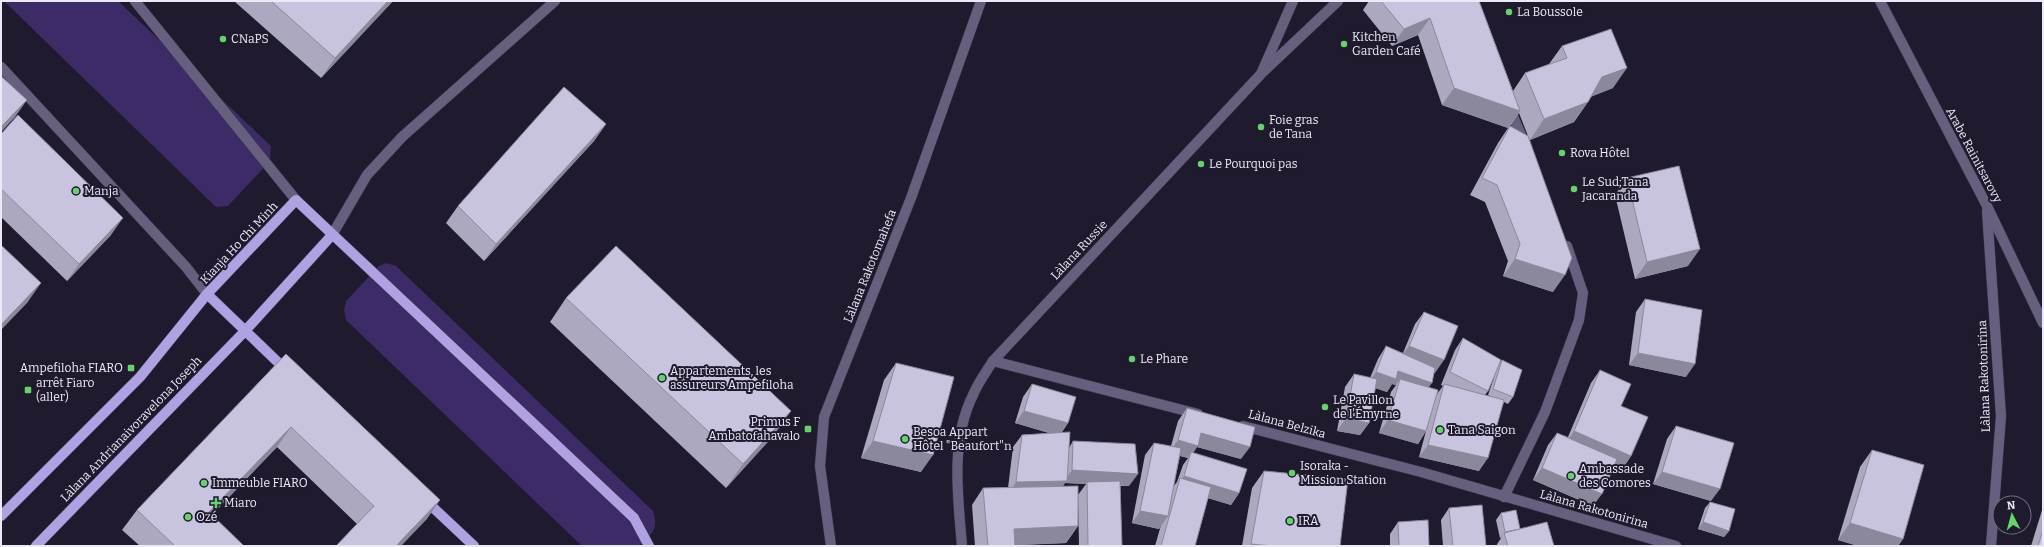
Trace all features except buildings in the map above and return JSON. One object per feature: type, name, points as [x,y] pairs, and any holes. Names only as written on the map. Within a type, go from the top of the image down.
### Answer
[{"type":"main road","name":"Kianja Ho Chi Minh","points":[[296,379],[207,294],[296,200],[634,518],[649,546]]},
{"type":"main road","points":[[245,331],[332,234]]},
{"type":"main road","points":[[1,516],[140,377],[207,294]]},
{"type":"main road","name":"Làlana Andrianaivoravelona Joseph","points":[[36,546],[245,331]]},
{"type":"main road","points":[[418,493],[474,546]]},
{"type":"street","points":[[134,1],[296,200]]},
{"type":"street","points":[[332,234],[366,175],[402,137],[555,1]]},
{"type":"street","name":"Làlana Rakotomahefa","points":[[831,546],[820,466],[824,417],[911,198],[982,1]]},
{"type":"street","name":"Làlana Russie","points":[[962,546],[957,479],[960,434],[972,396],[993,361],[1261,74],[1293,1]]},
{"type":"street","points":[[1261,74],[1338,1]]},
{"type":"street","name":"Arabe Rainitsarovy","points":[[1880,1],[1987,206],[2043,323]]},
{"type":"street","points":[[1,67],[186,267],[207,294]]},
{"type":"street","points":[[1504,95],[1528,153]]},
{"type":"street","name":"Làlana Rakotonirina","points":[[1987,206],[2001,416],[1991,546]]},
{"type":"street","points":[[1504,497],[1545,412],[1579,320],[1583,293],[1564,239]]},
{"type":"street","points":[[993,361],[1207,416]]},
{"type":"street","name":"Làlana Belzika","points":[[1230,422],[1421,472],[1504,497]]},
{"type":"street","name":"Làlana Rakotonirina","points":[[1504,497],[1676,546]]},
{"type":"shaded area","points":[[4,1],[118,1],[271,146],[270,161],[228,206],[216,207]]},
{"type":"shaded area","points":[[386,263],[396,266],[653,511],[655,527],[651,534],[639,546],[582,546],[346,320],[344,310],[346,301],[379,266]]},
{"type":"place","name":"La Boussole","points":[[1509,12]]},
{"type":"place","name":"CNaPS","points":[[223,39]]},
{"type":"place","name":"Kitchen Garden Café","points":[[1344,44]]},
{"type":"place","name":"Foie gras de Tana","points":[[1261,127]]},
{"type":"place","name":"Rova Hôtel","points":[[1562,153]]},
{"type":"place","name":"Le Pourquoi pas","points":[[1201,164]]},
{"type":"place","name":"Le Sud;Tana Jacaranda","points":[[1574,189]]},
{"type":"place","name":"Manja","points":[[76,191]]},
{"type":"place","name":"Le Phare","points":[[1132,359]]},
{"type":"place","name":"Ampefiloha FIARO","points":[[131,368]]},
{"type":"place","name":"Appartements, les assureurs Ampefiloha","points":[[662,378]]},
{"type":"place","name":"arrêt Fiaro (aller)","points":[[28,390]]},
{"type":"place","name":"Le Pavillon de l'Émyrne","points":[[1325,407]]},
{"type":"place","name":"Primus F Ambatofahavalo","points":[[808,429]]},
{"type":"place","name":"Tana Saigon","points":[[1440,430]]},
{"type":"place","name":"Besoa Appart Hôtel \"Beaufort\"n","points":[[905,439]]},
{"type":"place","name":"Isoraka - Mission Station","points":[[1292,473]]},
{"type":"place","name":"Ambassade des Comores","points":[[1571,476]]},
{"type":"place","name":"Immeuble FIARO","points":[[204,483]]},
{"type":"place","name":"Miaro","points":[[216,503]]},
{"type":"place","name":"Ozé","points":[[188,517]]},
{"type":"place","name":"IRA","points":[[1290,521]]}]
